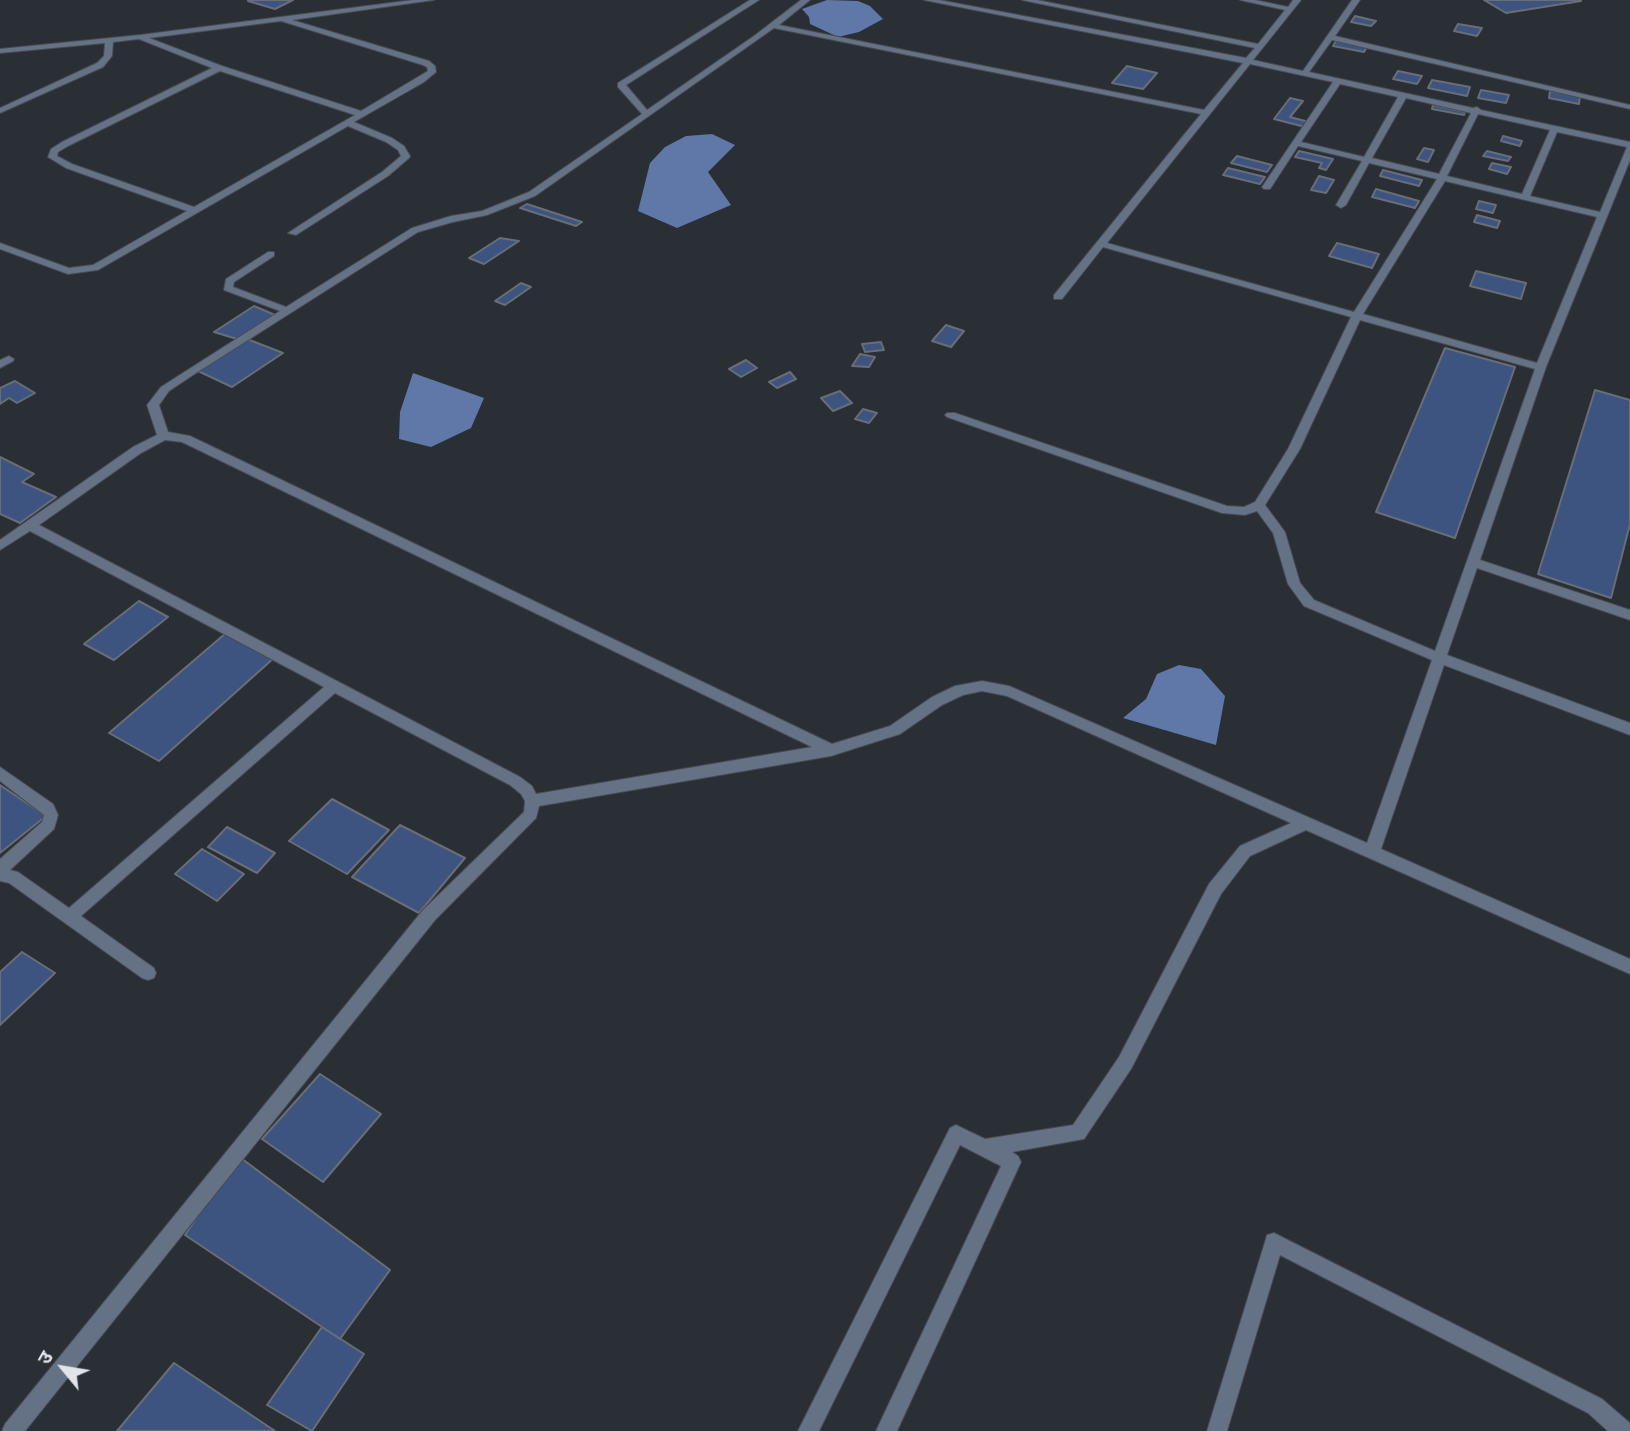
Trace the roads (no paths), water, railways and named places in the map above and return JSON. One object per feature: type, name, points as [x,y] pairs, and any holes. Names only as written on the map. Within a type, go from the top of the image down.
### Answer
[{"type":"street","points":[[0,51],[140,37],[430,0]]},
{"type":"street","points":[[646,114],[621,85],[755,0]]},
{"type":"street","points":[[163,436],[153,405],[165,389],[415,230],[451,219],[485,213],[532,194],[774,26],[806,0]]},
{"type":"street","points":[[928,0],[960,3],[1478,109],[1630,147],[1541,367],[1373,852]]},
{"type":"street","points":[[1026,0],[1258,46]]},
{"type":"street","points":[[1244,0],[1289,9]]},
{"type":"street","points":[[1058,297],[1297,0]]},
{"type":"street","points":[[1305,73],[1356,0]]},
{"type":"street","points":[[0,246],[68,271],[78,272],[104,264],[432,72],[431,66],[278,18]]},
{"type":"street","points":[[774,26],[1206,113]]},
{"type":"street","points":[[140,37],[219,68],[362,114]]},
{"type":"street","points":[[1330,37],[1630,107]]},
{"type":"street","points":[[0,111],[100,65],[108,56],[109,40]]},
{"type":"street","points":[[194,210],[69,166],[52,157],[54,151],[65,144],[219,68]]},
{"type":"street","points":[[1266,187],[1338,80]]},
{"type":"street","points":[[1340,205],[1405,94]]},
{"type":"street","points":[[951,415],[1226,510],[1245,511],[1259,505],[1294,449],[1358,314],[1442,178],[1478,109]]},
{"type":"street","points":[[293,233],[385,174],[405,156],[401,148],[389,140],[347,122]]},
{"type":"street","points":[[1525,198],[1555,127]]},
{"type":"street","points":[[1296,143],[1604,216]]},
{"type":"street","points":[[1101,244],[1541,367]]},
{"type":"street","points":[[271,254],[229,281],[228,288],[288,311]]},
{"type":"street","points":[[0,545],[137,450],[163,436],[186,439],[831,750]]},
{"type":"street","points":[[1259,505],[1279,532],[1294,584],[1310,603],[1440,658],[1630,729]]},
{"type":"street","points":[[12,1431],[429,915],[531,814],[532,801],[527,790],[515,781],[29,525]]},
{"type":"street","points":[[1473,562],[1630,615]]},
{"type":"street","points":[[68,918],[334,686]]},
{"type":"street","points":[[532,801],[831,750],[895,730],[937,701],[960,690],[982,686],[1009,691],[1630,967]]},
{"type":"street","points":[[0,773],[48,808],[51,815],[49,825],[0,871],[13,877],[148,973]]},
{"type":"street","points":[[983,1148],[1077,1133],[1125,1063],[1215,889],[1245,851],[1306,823]]},
{"type":"street","points":[[808,1431],[956,1134],[1012,1162],[886,1431]]},
{"type":"street","points":[[1217,1431],[1274,1242],[1595,1406],[1624,1431]]},
{"type":"water","points":[[827,0],[858,1],[870,6],[883,19],[859,32],[838,37],[810,24],[809,17],[802,9]]},
{"type":"water","points":[[712,134],[735,145],[708,172],[731,205],[677,228],[638,211],[650,163],[665,147],[686,136]]},
{"type":"water","points":[[413,373],[484,398],[471,428],[431,447],[399,439],[400,412]]},
{"type":"water","points":[[1179,665],[1201,669],[1225,696],[1216,745],[1123,718],[1146,699],[1157,674]]}]
